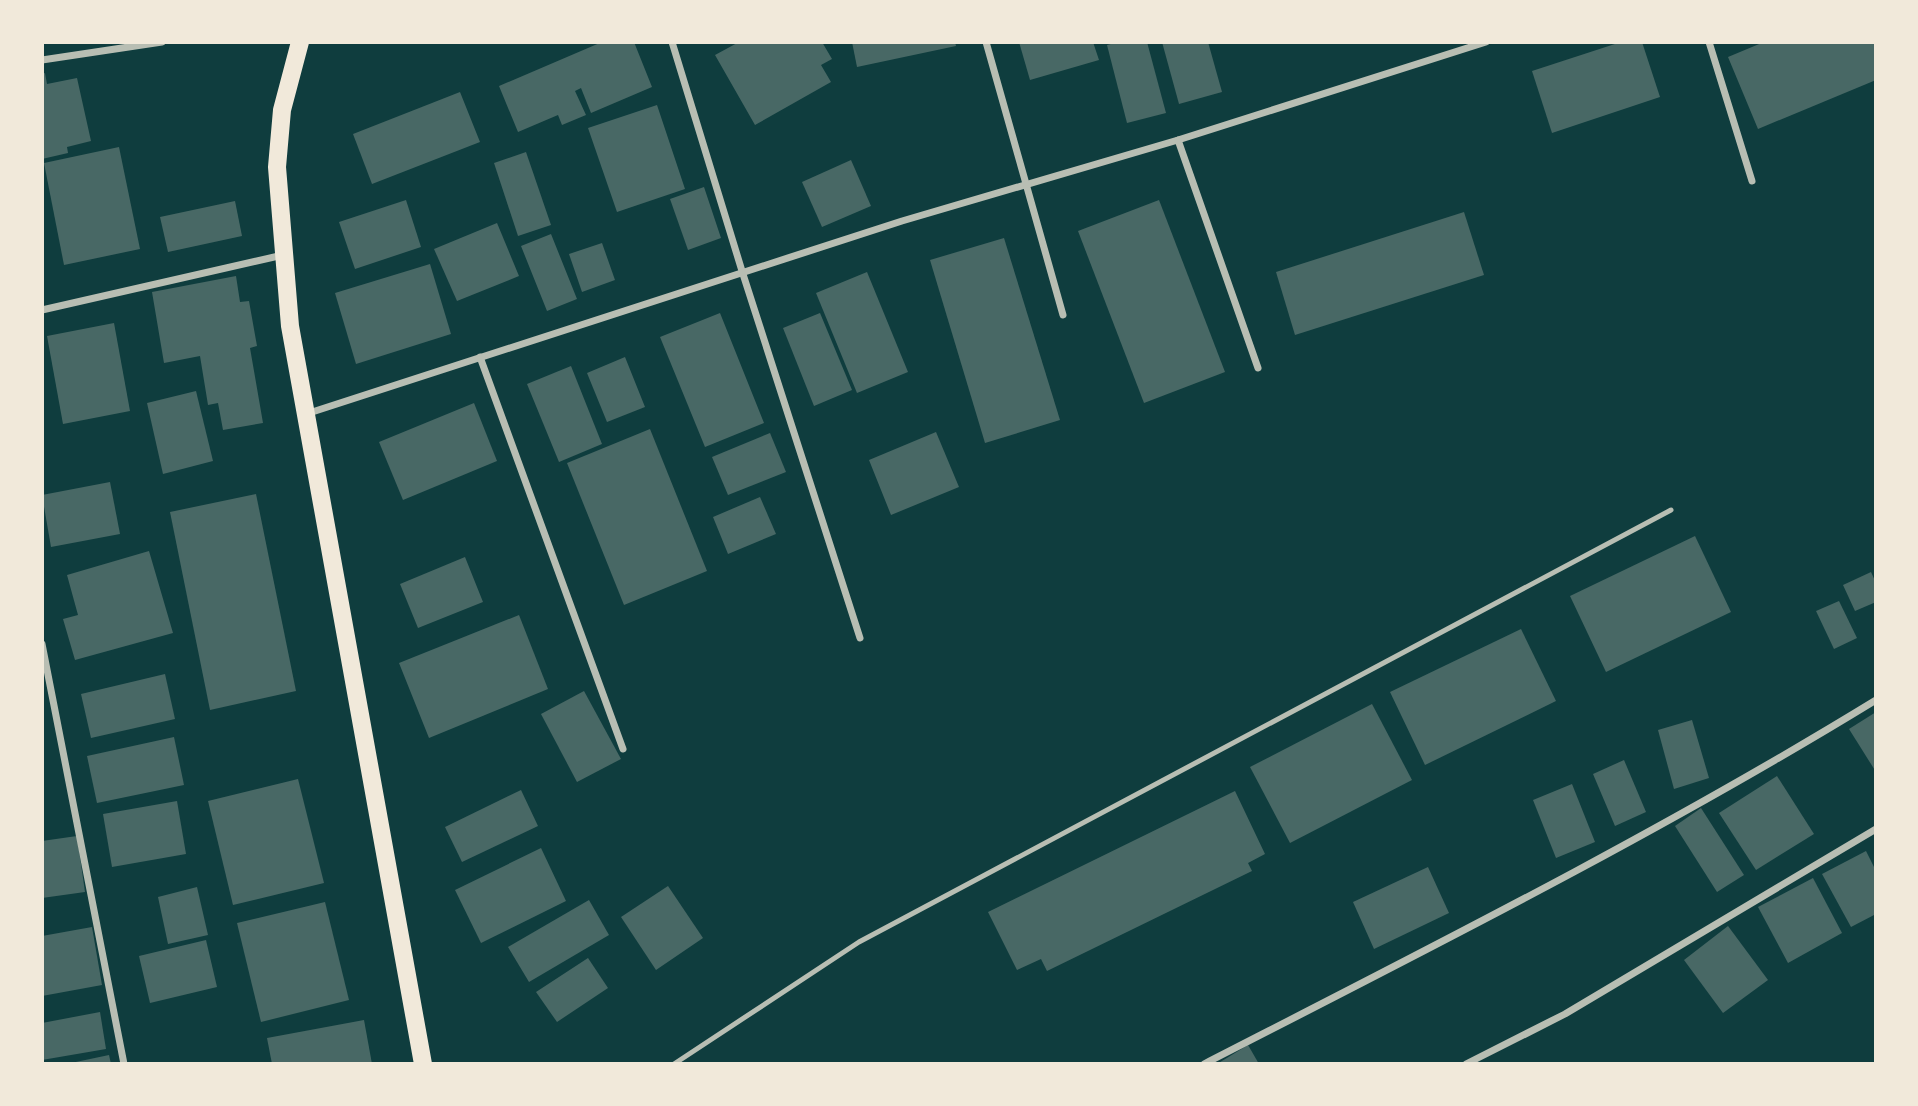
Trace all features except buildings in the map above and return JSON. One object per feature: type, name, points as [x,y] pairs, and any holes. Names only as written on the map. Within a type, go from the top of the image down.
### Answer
[{"type":"main road","points":[[300,42],[281,122],[278,167],[290,326],[423,1064]]},
{"type":"street","points":[[42,60],[162,42]]},
{"type":"street","points":[[672,42],[742,271],[860,638]]},
{"type":"street","points":[[986,42],[1063,315]]},
{"type":"street","points":[[306,414],[742,271],[1178,139],[1486,42]]},
{"type":"street","points":[[1709,42],[1752,181]]},
{"type":"street","points":[[1178,139],[1258,368]]},
{"type":"street","points":[[42,310],[284,255]]},
{"type":"street","points":[[480,358],[623,749]]},
{"type":"street","points":[[42,644],[124,1064]]},
{"type":"street","points":[[1204,1064],[1462,931],[1799,747],[1876,700]]},
{"type":"street","points":[[1466,1064],[1565,1014],[1876,829]]},
{"type":"lane","points":[[674,1064],[859,942],[1671,510]]}]
